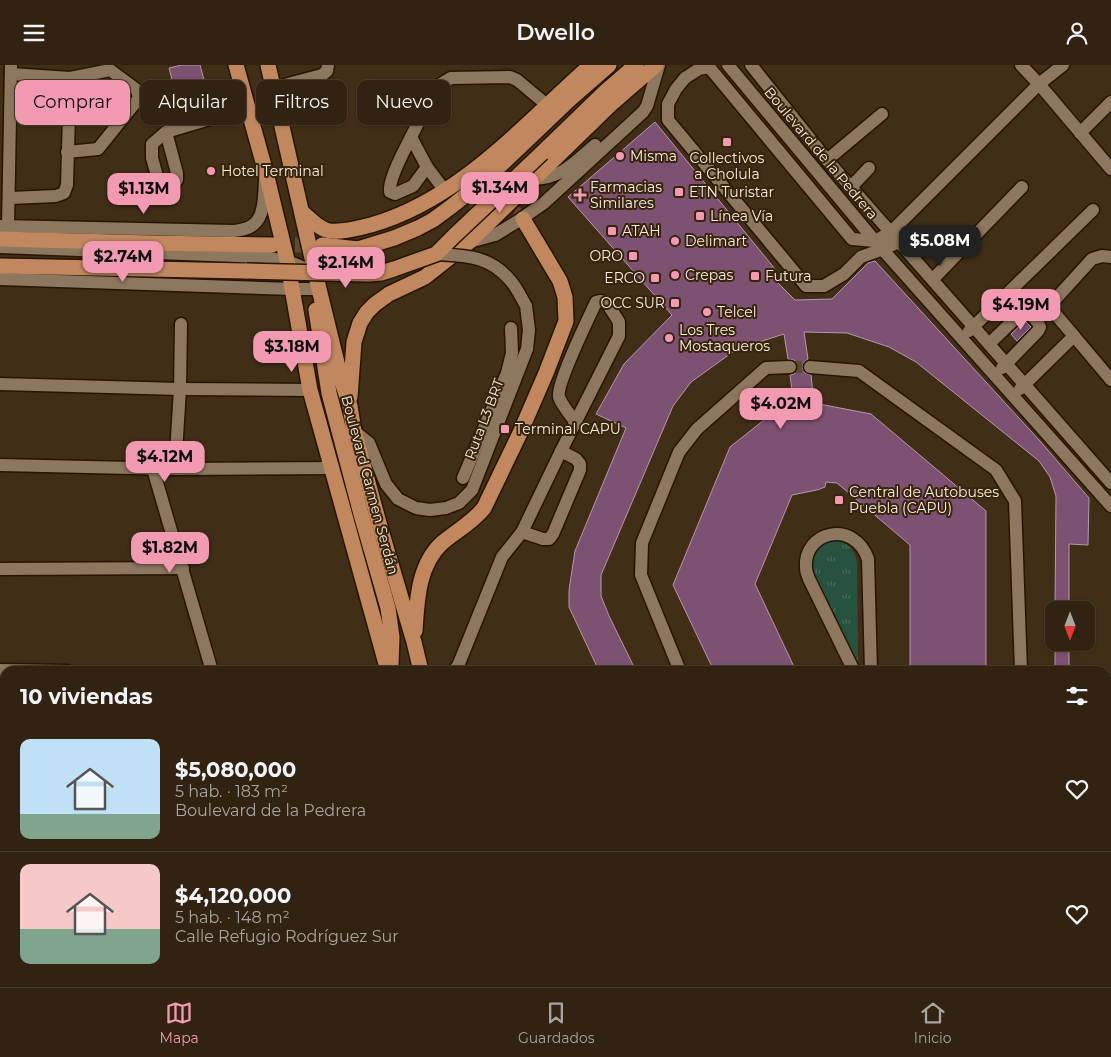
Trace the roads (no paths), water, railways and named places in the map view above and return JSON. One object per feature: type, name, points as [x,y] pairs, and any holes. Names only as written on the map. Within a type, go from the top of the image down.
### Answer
[{"type":"main road","points":[[236,65],[266,173],[287,260],[310,390],[388,666]]},
{"type":"main road","name":"Boulevard Carmen Serdán","points":[[268,65],[271,80]]},
{"type":"main road","points":[[302,211],[314,223],[326,230],[340,231],[388,220],[411,210],[445,191],[475,170],[591,65]]},
{"type":"main road","points":[[326,264],[337,255],[394,238],[418,228],[452,207],[486,179],[570,99],[609,65]]},
{"type":"main road","points":[[0,266],[382,273],[436,254],[604,92],[636,65]]},
{"type":"main road","points":[[350,406],[354,342],[360,323],[367,312],[389,294],[424,277],[469,242],[611,104],[657,65]]},
{"type":"main road","name":"Boulevard Carmen Serdán","points":[[282,125],[341,379],[350,406],[354,431],[420,666]]},
{"type":"main road","points":[[452,207],[470,203]]},
{"type":"main road","points":[[414,642],[418,594],[427,565],[442,543],[478,515],[484,507],[520,433],[566,321],[566,305],[560,281],[523,219]]},
{"type":"main road","points":[[0,239],[272,245]]},
{"type":"main road","points":[[322,245],[358,249]]},
{"type":"main road","points":[[315,307],[329,393],[388,608],[392,637],[389,666]]},
{"type":"street","points":[[302,80],[322,75],[327,71],[328,65]]},
{"type":"street","points":[[469,242],[495,235],[544,203],[643,112],[652,90],[657,65]]},
{"type":"street","name":"Boulevard de la Pedrera","points":[[728,65],[879,245],[1111,506]]},
{"type":"street","name":"Boulevard de la Pedrera","points":[[751,65],[827,160],[1111,483]]},
{"type":"street","points":[[1021,65],[1111,169]]},
{"type":"street","points":[[899,242],[879,245],[852,239],[709,67],[699,69],[676,89],[668,104],[668,120],[806,286],[824,287],[844,274],[861,257],[879,245],[1039,84],[1063,65]]},
{"type":"street","points":[[67,151],[98,149],[139,99],[137,90],[110,70],[70,77],[11,69],[10,198],[4,225],[234,231],[255,224],[261,213],[266,173]]},
{"type":"street","points":[[10,198],[56,196],[64,193],[67,185],[70,77]]},
{"type":"street","points":[[427,167],[413,186],[395,194],[390,192],[389,187],[400,160],[436,87],[451,78],[510,77],[517,80],[547,105]]},
{"type":"street","points":[[533,179],[544,179],[563,172],[628,119],[652,90]]},
{"type":"street","points":[[1080,133],[1111,103]]},
{"type":"street","points":[[166,132],[247,107]]},
{"type":"street","points":[[827,160],[882,114]]},
{"type":"street","points":[[411,137],[427,167],[445,191]]},
{"type":"street","points":[[851,187],[869,168]]},
{"type":"street","points":[[933,279],[1022,187]]},
{"type":"street","points":[[962,338],[1092,210]]},
{"type":"street","points":[[0,247],[265,257],[287,260],[306,269],[318,283],[293,289],[0,279]]},
{"type":"street","name":"Ruta L3 BRT","points":[[354,431],[368,443],[386,484],[398,499],[416,508],[430,510],[446,508],[459,503],[472,490],[527,349],[529,330],[526,306],[510,280],[500,270],[485,261],[469,256],[436,254]]},
{"type":"street","points":[[1111,257],[1092,259],[1050,306],[1111,379]]},
{"type":"street","points":[[458,666],[502,557],[522,532],[561,451],[576,423],[619,336],[619,322],[607,303],[601,301],[596,302],[563,376],[559,390],[559,398],[576,423]]},
{"type":"street","points":[[989,344],[1025,311],[1039,324],[1038,331],[994,375]]},
{"type":"street","points":[[175,469],[180,389],[181,324]]},
{"type":"street","points":[[463,477],[507,373],[512,353],[511,328]]},
{"type":"street","points":[[1012,395],[1025,385],[1074,336]]},
{"type":"street","points":[[678,666],[641,575],[642,543],[679,452],[697,429],[766,368],[790,367]]},
{"type":"street","points":[[810,367],[859,371],[996,470],[1015,501],[1020,666]]},
{"type":"street","points":[[0,384],[180,389],[310,390]]},
{"type":"street","points":[[522,532],[543,539],[549,539],[553,534],[580,470],[580,464],[576,459],[561,451]]},
{"type":"street","points":[[0,465],[153,469],[331,468]]},
{"type":"street","points":[[153,469],[211,666]]},
{"type":"street","points":[[852,666],[809,579],[806,569],[807,558],[813,545],[826,536],[831,535],[842,535],[854,539],[865,550],[868,559],[871,666]]},
{"type":"street","points":[[0,569],[183,568]]},
{"type":"tunnel","points":[[470,203],[498,206],[523,219]]},
{"type":"tunnel","points":[[272,245],[320,245]]},
{"type":"tunnel","points":[[790,367],[810,367]]},
{"type":"place","name":"Collectivos a Cholula","points":[[727,142]]},
{"type":"place","name":"Misma","points":[[620,156]]},
{"type":"place","name":"Hotel Terminal","points":[[211,171]]},
{"type":"place","name":"ETN Turistar","points":[[679,192]]},
{"type":"place","name":"Farmacias Similares","points":[[580,195]]},
{"type":"place","name":"Línea Vía","points":[[700,216]]},
{"type":"place","name":"ATAH","points":[[612,231]]},
{"type":"place","name":"Delimart","points":[[675,241]]},
{"type":"place","name":"ORO","points":[[633,256]]},
{"type":"place","name":"Crepas","points":[[675,275]]},
{"type":"place","name":"Futura","points":[[755,276]]},
{"type":"place","name":"ERCO","points":[[655,278]]},
{"type":"place","name":"OCC SUR","points":[[675,303]]},
{"type":"place","name":"Telcel","points":[[707,312]]},
{"type":"place","name":"Los Tres Mostaqueros","points":[[669,338]]},
{"type":"place","name":"Terminal CAPU","points":[[505,429]]},
{"type":"place","name":"Central de Autobuses Puebla (CAPU)","points":[[839,500]]}]
